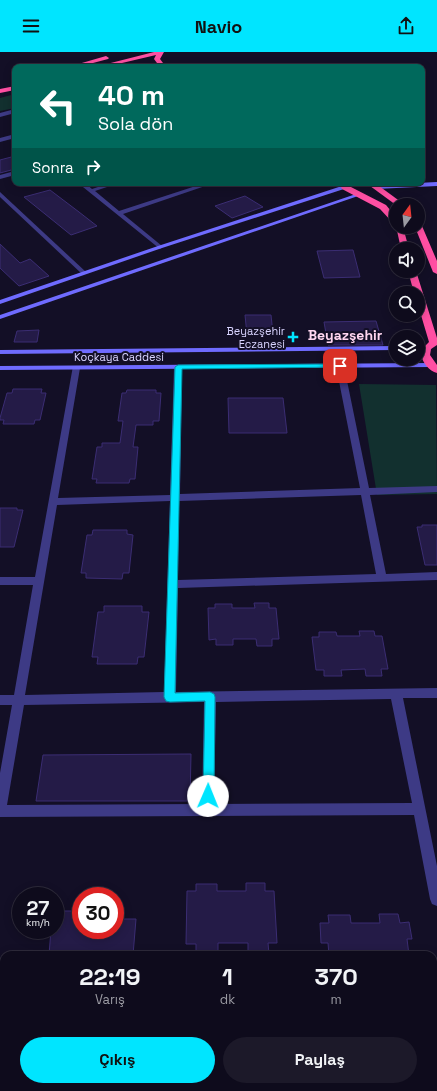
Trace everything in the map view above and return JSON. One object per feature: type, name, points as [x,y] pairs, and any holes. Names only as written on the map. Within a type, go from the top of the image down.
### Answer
[{"type":"highway","points":[[83,64],[133,52]]},
{"type":"highway","points":[[110,64],[161,52]]},
{"type":"highway","points":[[160,64],[157,61],[157,57],[161,52]]},
{"type":"highway","points":[[127,60],[133,63]]},
{"type":"highway","points":[[0,91],[12,89]]},
{"type":"highway","points":[[348,186],[358,195],[383,208],[389,214]]},
{"type":"highway","points":[[358,195],[370,193],[376,189],[374,186]]},
{"type":"highway","points":[[374,186],[391,198]]},
{"type":"highway","points":[[422,234],[437,272]]},
{"type":"highway","points":[[414,278],[429,345],[425,353],[426,359],[433,367]]},
{"type":"main road","points":[[425,178],[437,178]]},
{"type":"main road","points":[[425,184],[437,184]]},
{"type":"main road","points":[[0,302],[344,186]]},
{"type":"main road","points":[[0,317],[358,195]]},
{"type":"main road","name":"Koçkaya Caddesi","points":[[0,352],[389,348]]},
{"type":"main road","name":"Koçkaya Caddesi","points":[[0,368],[340,366],[433,367]]},
{"type":"street","points":[[0,115],[12,112]]},
{"type":"street","points":[[0,140],[12,137]]},
{"type":"street","points":[[0,177],[12,174]]},
{"type":"street","points":[[85,186],[160,247]]},
{"type":"street","points":[[90,190],[105,186]]},
{"type":"street","points":[[118,213],[202,186]]},
{"type":"street","points":[[0,194],[84,273]]},
{"type":"street","points":[[340,366],[382,578]]},
{"type":"street","points":[[170,697],[178,367]]},
{"type":"street","points":[[0,808],[76,368]]},
{"type":"street","points":[[53,502],[437,489]]},
{"type":"street","points":[[173,584],[437,576]]},
{"type":"street","points":[[0,581],[39,581]]},
{"type":"street","points":[[396,693],[437,900]]},
{"type":"street","points":[[0,700],[437,693]]},
{"type":"street","points":[[208,810],[210,697]]},
{"type":"street","points":[[0,811],[418,809]]},
{"type":"green space","points":[[12,95],[12,109],[0,111],[0,98]]},
{"type":"green space","points":[[359,384],[436,385],[437,494],[377,495]]},
{"type":"building","points":[[12,157],[12,170],[0,173],[0,160]]},
{"type":"building","points":[[50,190],[97,226],[71,235],[24,197]]},
{"type":"building","points":[[245,196],[263,207],[232,218],[215,206]]},
{"type":"building","points":[[0,244],[20,263],[30,259],[49,276],[19,286],[0,268]]},
{"type":"building","points":[[353,250],[360,277],[324,278],[317,251]]},
{"type":"building","points":[[245,315],[271,315],[273,334],[247,335]]},
{"type":"building","points":[[376,321],[383,345],[328,345],[324,322]]},
{"type":"building","points":[[39,330],[37,342],[14,342],[17,331]]},
{"type":"building","points":[[13,389],[42,389],[41,393],[46,393],[40,420],[35,420],[34,424],[3,424],[4,420],[0,420],[0,418],[7,393],[12,393]]},
{"type":"building","points":[[127,390],[156,390],[156,393],[161,393],[159,421],[153,421],[153,425],[136,425],[133,447],[138,447],[135,479],[130,479],[129,483],[96,483],[97,479],[92,479],[97,447],[102,447],[102,443],[120,443],[123,421],[118,421],[122,393],[126,393]]},
{"type":"building","points":[[228,398],[283,398],[287,433],[229,433]]},
{"type":"building","points":[[0,508],[17,508],[17,510],[23,510],[14,547],[0,547]]},
{"type":"building","points":[[422,525],[437,525],[437,565],[425,565],[417,527],[422,527]]},
{"type":"building","points":[[93,530],[127,530],[127,534],[133,535],[129,573],[123,573],[122,579],[86,578],[86,573],[81,573],[87,535],[92,535]]},
{"type":"building","points":[[254,603],[269,603],[269,608],[276,608],[279,639],[272,639],[272,646],[257,646],[256,639],[233,639],[233,645],[216,645],[216,639],[209,640],[208,608],[215,608],[215,604],[232,604],[232,608],[255,608]]},
{"type":"building","points":[[104,606],[142,606],[142,612],[149,612],[144,657],[138,657],[137,664],[97,664],[98,657],[92,657],[98,612],[104,612]]},
{"type":"building","points":[[359,631],[374,631],[375,636],[382,636],[388,669],[381,669],[382,676],[366,676],[365,669],[341,670],[342,676],[324,676],[324,670],[316,670],[312,637],[319,637],[319,632],[336,632],[337,636],[360,636]]},
{"type":"building","points":[[191,754],[190,801],[36,801],[43,755]]},
{"type":"building","points":[[246,883],[265,883],[265,891],[274,891],[277,943],[268,943],[269,951],[248,951],[248,943],[218,943],[218,951],[196,951],[196,944],[186,944],[187,891],[196,891],[196,884],[217,884],[217,891],[246,891]]},
{"type":"building","points":[[64,911],[72,911],[72,939],[124,939],[124,919],[136,919],[133,951],[49,951],[50,939],[64,939]]},
{"type":"building","points":[[379,914],[398,914],[400,923],[409,922],[412,939],[407,939],[408,951],[329,951],[328,943],[321,943],[320,923],[329,923],[328,915],[350,915],[351,923],[380,923]]},
{"type":"place","name":"Beyazşehir Eczanesi","points":[[293,337]]},
{"type":"district","name":"Beyazşehir","points":[[345,335]]},
{"type":"route","points":[[208,796],[210,697],[170,697],[178,367],[340,366]]}]
